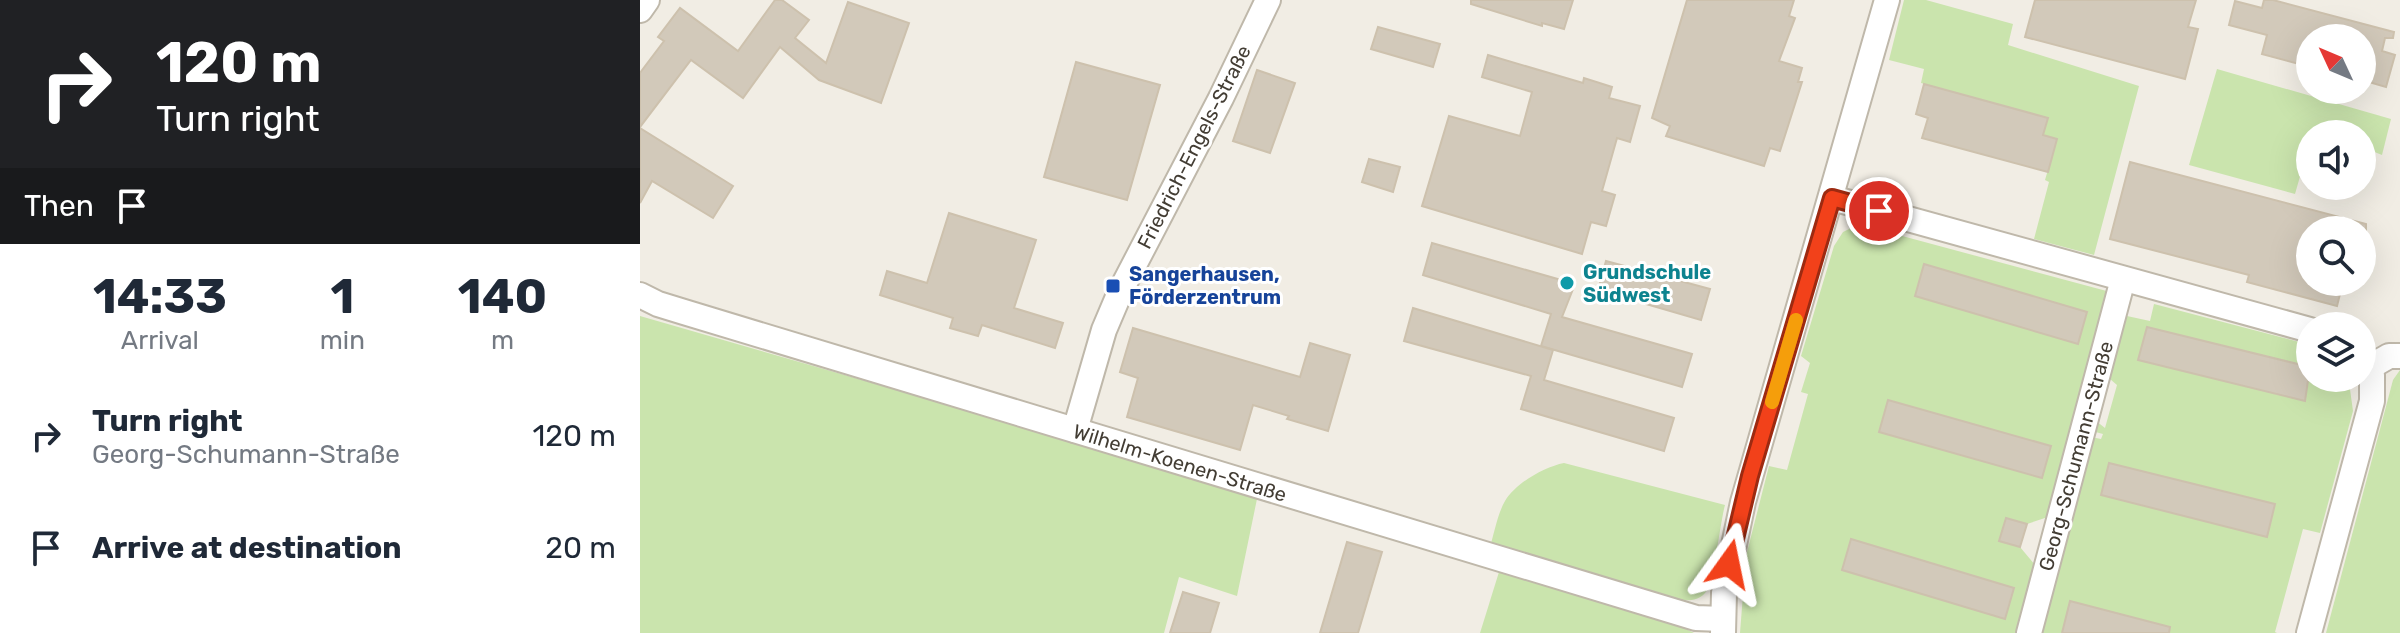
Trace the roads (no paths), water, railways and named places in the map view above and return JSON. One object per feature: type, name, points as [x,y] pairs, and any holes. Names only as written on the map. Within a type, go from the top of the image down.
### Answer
[{"type":"street","points":[[640,10],[647,0]]},
{"type":"street","name":"Friedrich-Engels-Straße","points":[[1075,430],[1104,330],[1121,290],[1268,0]]},
{"type":"street","name":"Wilhelm-Koenen-Straße","points":[[640,295],[684,312],[1723,626],[1727,576],[1746,489],[1887,0]]},
{"type":"street","points":[[1832,198],[2296,326]]},
{"type":"street","name":"Georg-Schumann-Straße","points":[[2029,633],[2123,279]]},
{"type":"street","points":[[2376,359],[2400,356]]},
{"type":"street","points":[[2309,633],[2373,392]]},
{"type":"place","name":"Grundschule Südwest","points":[[1567,283]]},
{"type":"place","name":"Sangerhausen, Förderzentrum","points":[[1113,286]]}]
